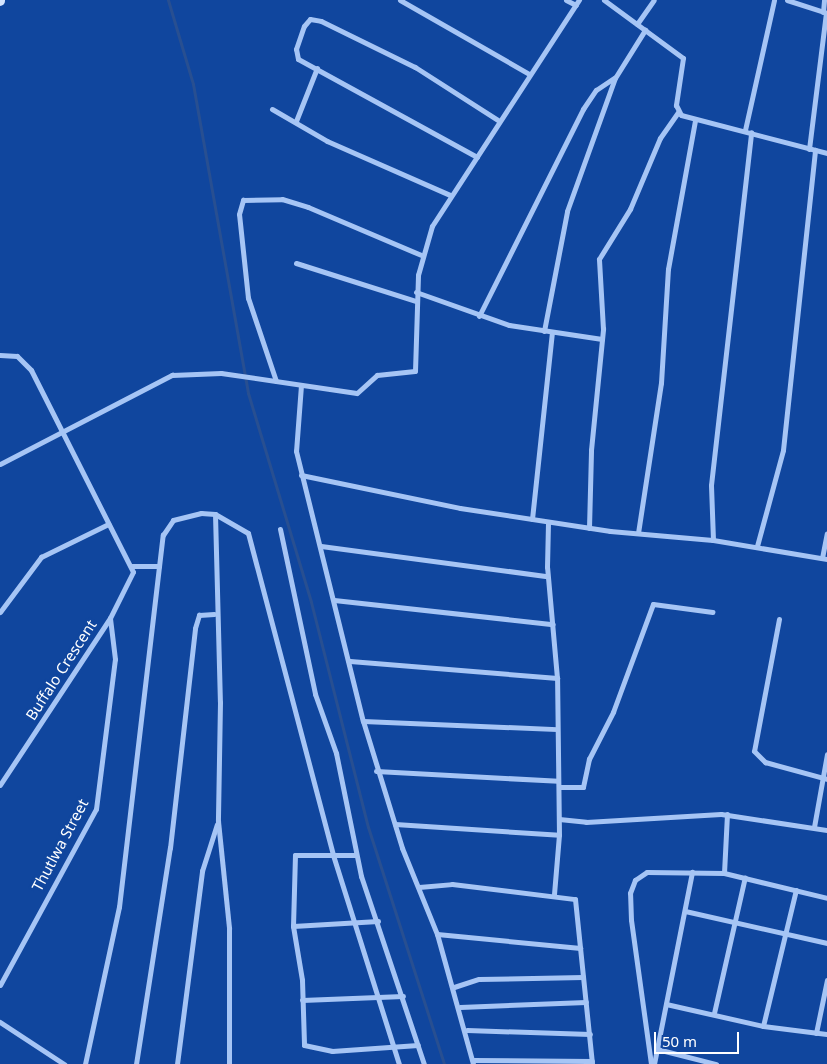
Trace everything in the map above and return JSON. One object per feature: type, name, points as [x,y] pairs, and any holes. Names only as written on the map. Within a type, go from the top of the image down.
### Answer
[{"type":"street","points":[[400,0],[529,74]]},
{"type":"street","points":[[0,464],[172,375],[221,373],[357,393],[377,375],[414,372],[416,292],[421,256],[450,195],[529,74],[555,42],[577,2],[566,0]]},
{"type":"street","points":[[589,528],[591,450],[602,339],[598,270],[602,248],[630,209],[660,138],[678,112],[684,58],[604,0]]},
{"type":"street","points":[[637,24],[654,0]]},
{"type":"street","points":[[744,130],[774,0]]},
{"type":"street","points":[[787,0],[825,13]]},
{"type":"street","points":[[757,546],[784,450],[825,13],[824,0]]},
{"type":"street","points":[[476,156],[317,68],[296,53],[304,26],[314,19],[416,67],[498,120]]},
{"type":"street","points":[[544,331],[567,211],[615,78],[645,30]]},
{"type":"street","points":[[296,121],[317,68]]},
{"type":"street","points":[[479,316],[582,108],[596,90],[615,78]]},
{"type":"street","points":[[272,109],[296,121],[327,141],[450,195]]},
{"type":"street","points":[[678,112],[695,120],[744,130],[827,154]]},
{"type":"street","points":[[638,533],[661,382],[668,269],[695,120]]},
{"type":"street","points":[[713,540],[711,485],[751,132]]},
{"type":"street","points":[[276,381],[248,298],[239,214],[243,200],[282,199],[308,207],[421,256]]},
{"type":"street","points":[[296,263],[416,301]]},
{"type":"street","points":[[416,292],[479,316],[544,331],[602,339]]},
{"type":"street","points":[[532,519],[552,332]]},
{"type":"street","points":[[0,355],[17,356],[26,363],[108,524],[132,566],[159,566]]},
{"type":"street","points":[[302,385],[296,441],[302,475],[350,661],[363,721],[376,771],[395,824],[437,934],[467,1030],[473,1062],[592,1062],[576,900],[554,894],[444,883],[419,886]]},
{"type":"street","points":[[302,475],[548,522],[589,528],[713,540],[825,559],[827,533]]},
{"type":"street","points":[[85,1064],[119,907],[159,566],[168,524],[201,513],[215,514],[248,533],[333,854],[377,997],[395,1046],[399,1064]]},
{"type":"street","points":[[215,514],[214,614],[220,702],[218,821],[228,928],[229,1064]]},
{"type":"street","points":[[548,522],[547,576],[554,624],[557,678],[559,835],[554,894]]},
{"type":"street","points":[[0,612],[41,557],[108,524]]},
{"type":"street","points":[[280,529],[315,694],[336,753],[356,855],[424,1064]]},
{"type":"street","points":[[321,546],[547,576]]},
{"type":"street","name":"Buffalo Crescent","points":[[0,785],[110,618],[130,584],[132,566]]},
{"type":"street","points":[[334,600],[554,624]]},
{"type":"street","points":[[376,771],[583,787],[589,759],[613,712],[653,604],[712,612]]},
{"type":"street","points":[[136,1064],[170,848],[195,628],[199,615],[214,614]]},
{"type":"street","name":"Thutlwa Street","points":[[0,985],[96,808],[115,659],[110,618]]},
{"type":"street","points":[[779,620],[754,751],[765,762],[825,779]]},
{"type":"street","points":[[350,661],[557,678]]},
{"type":"street","points":[[363,721],[557,729]]},
{"type":"street","points":[[814,827],[825,779],[827,754]]},
{"type":"street","points":[[559,819],[586,822],[727,814],[827,830]]},
{"type":"street","points":[[724,873],[727,814]]},
{"type":"street","points":[[177,1064],[202,871],[218,821]]},
{"type":"street","points":[[395,824],[559,835]]},
{"type":"street","points":[[356,855],[295,855],[293,926],[302,1000],[302,1036],[308,1049],[418,1045]]},
{"type":"street","points":[[653,1064],[692,872]]},
{"type":"street","points":[[653,1064],[630,894],[644,873],[724,873],[827,899]]},
{"type":"street","points":[[714,1013],[745,878]]},
{"type":"street","points":[[763,1026],[796,890]]},
{"type":"street","points":[[685,911],[785,936],[827,943]]},
{"type":"street","points":[[293,926],[354,925],[378,921]]},
{"type":"street","points":[[437,934],[580,948]]},
{"type":"street","points":[[454,987],[479,979],[583,977]]},
{"type":"street","points":[[816,1033],[827,980]]},
{"type":"street","points":[[302,1000],[403,996]]},
{"type":"street","points":[[460,1007],[586,1002]]},
{"type":"street","points":[[666,1004],[714,1013],[763,1026],[827,1034]]},
{"type":"street","points":[[0,1022],[64,1064]]},
{"type":"street","points":[[467,1030],[590,1034]]},
{"type":"street","points":[[657,1049],[716,1064]]},
{"type":"waterway","points":[[168,0],[193,84],[248,393],[311,602],[368,827],[444,1064]]}]
